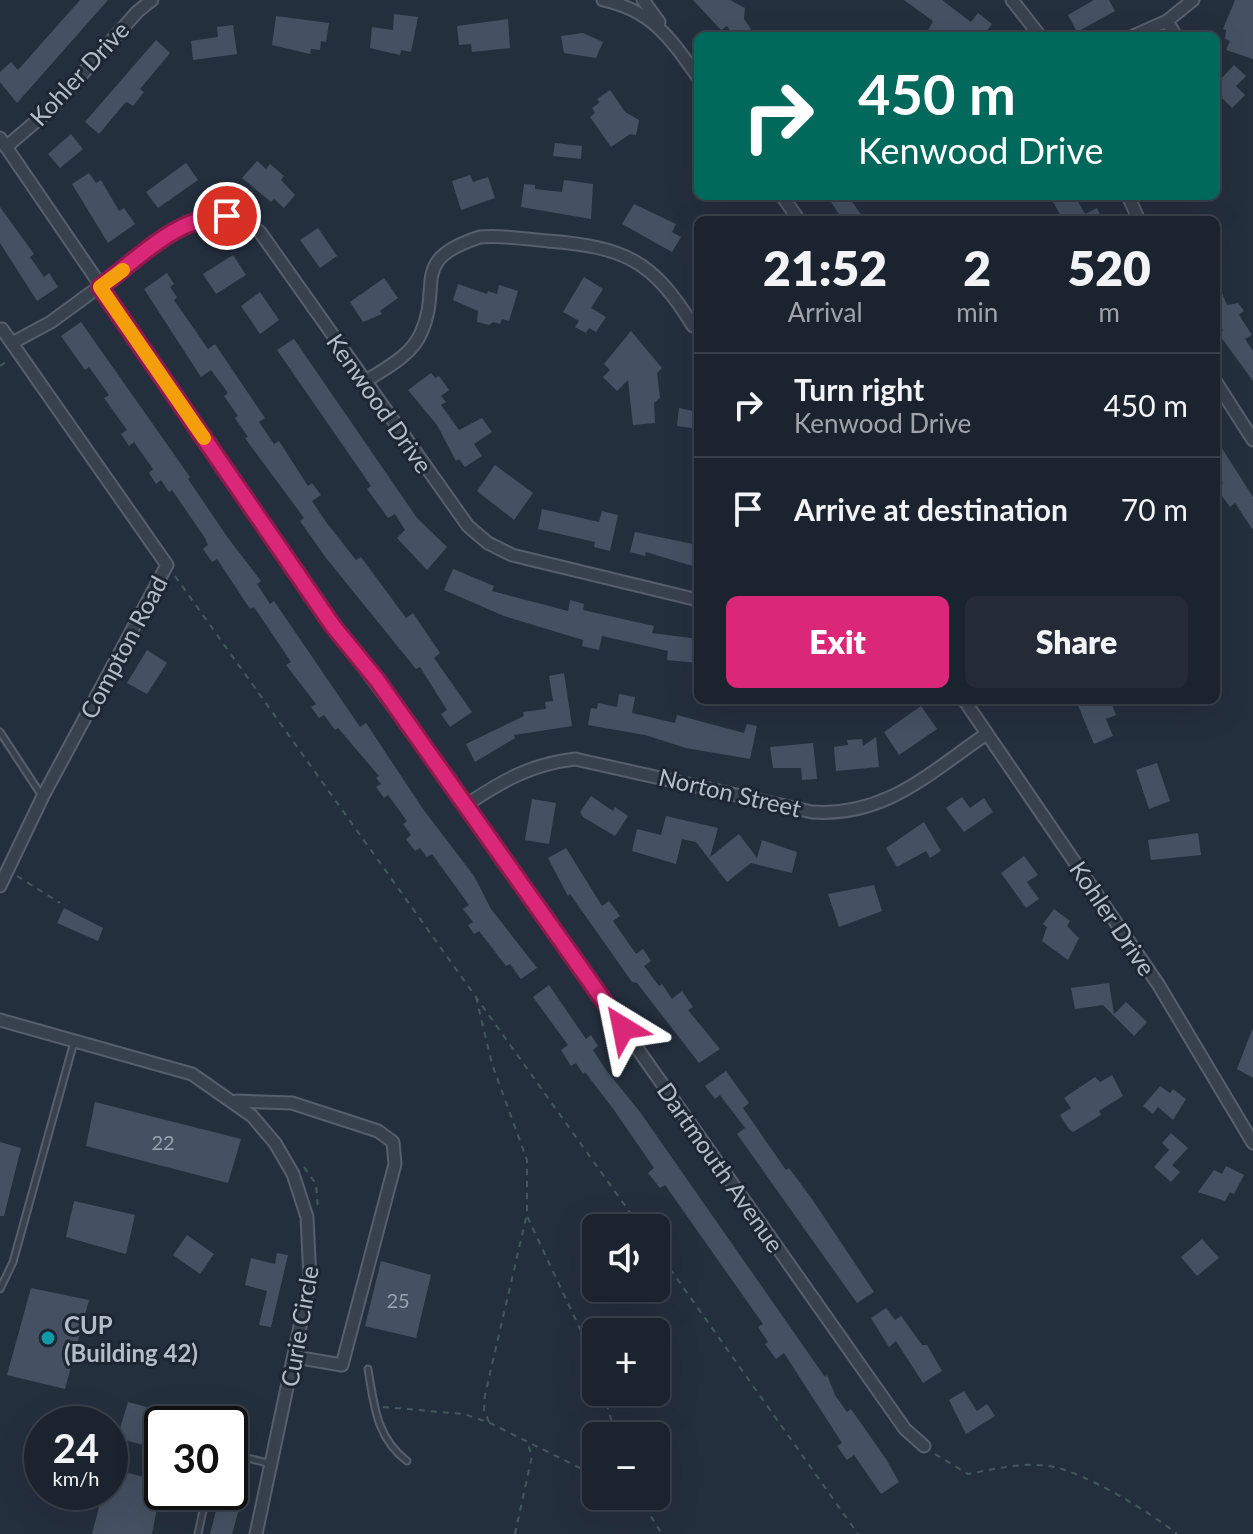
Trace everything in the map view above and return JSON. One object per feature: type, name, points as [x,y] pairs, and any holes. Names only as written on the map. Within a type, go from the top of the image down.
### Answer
[{"type":"street","name":"Kohler Drive","points":[[3,142],[54,106],[137,12],[152,0]]},
{"type":"street","points":[[603,0],[634,10],[664,29]]},
{"type":"street","points":[[643,0],[694,71]]},
{"type":"street","points":[[1012,0],[1037,32]]},
{"type":"street","points":[[1142,32],[1167,21],[1193,0]]},
{"type":"street","points":[[1167,21],[1174,32]]},
{"type":"street","name":"Dartmouth Avenue","points":[[3,142],[333,626],[466,805],[905,1429],[924,1446]]},
{"type":"street","name":"Kenwood Drive","points":[[100,287],[186,223],[206,216],[245,221],[260,232],[468,526],[488,543],[512,555],[694,599]]},
{"type":"street","points":[[366,381],[411,350],[422,333],[428,286],[441,256],[459,243],[480,237],[612,249],[635,258],[655,273],[673,293],[693,326]]},
{"type":"street","points":[[12,343],[40,329],[100,287]]},
{"type":"street","name":"Compton Road","points":[[0,886],[43,796],[167,565],[2,329]]},
{"type":"street","points":[[1220,388],[1253,440]]},
{"type":"street","name":"Kohler Drive","points":[[966,704],[1158,984],[1253,1143]]},
{"type":"street","name":"Norton Street","points":[[466,805],[516,773],[545,762],[575,759],[812,812],[839,814],[890,800],[985,735]]},
{"type":"street","name":"Curie Circle","points":[[0,1020],[192,1074],[252,1116],[275,1143],[293,1174],[307,1217],[310,1279],[256,1534]]},
{"type":"street","points":[[230,1100],[250,1104],[292,1103],[378,1131],[393,1142],[395,1164],[342,1365],[295,1357]]},
{"type":"lane","points":[[0,732],[43,796]]},
{"type":"lane","points":[[0,1289],[13,1262],[74,1041]]},
{"type":"lane","points":[[368,1369],[377,1421],[392,1450],[407,1461]]},
{"type":"lane","points":[[248,1458],[273,1464]]},
{"type":"lane","points":[[198,1534],[203,1510]]},
{"type":"path","points":[[167,565],[631,1214]]},
{"type":"path","points":[[35,887],[60,903]]},
{"type":"path","points":[[475,992],[492,1064],[527,1160],[527,1216],[485,1395],[484,1410],[490,1423]]},
{"type":"path","points":[[299,1159],[316,1184],[318,1211]]},
{"type":"path","points":[[527,1216],[582,1333]]},
{"type":"path","points":[[670,1269],[858,1534]]},
{"type":"path","points":[[375,1406],[464,1414],[490,1423],[582,1469]]},
{"type":"path","points":[[515,1534],[532,1456],[526,1441]]},
{"type":"path","points":[[924,1446],[968,1474],[1017,1465],[1052,1466],[1105,1489],[1157,1518],[1177,1534]]},
{"type":"path","points":[[645,1510],[662,1534]]},
{"type":"building","points":[[80,0],[108,0],[17,103],[0,82],[0,72],[11,62],[18,70]]},
{"type":"building","points":[[693,0],[730,0],[745,8],[744,19],[751,29],[731,32],[727,26],[721,30]]},
{"type":"building","points":[[904,0],[942,0],[971,22],[978,13],[992,24],[986,32],[927,32],[933,21]]},
{"type":"building","points":[[1094,0],[1109,0],[1115,11],[1077,32],[1068,15]]},
{"type":"building","points":[[1235,0],[1253,0],[1253,59],[1226,50],[1230,41],[1225,39],[1226,30],[1223,29]]},
{"type":"building","points":[[394,14],[418,17],[411,52],[401,50],[400,55],[370,48],[372,27],[393,30]]},
{"type":"building","points":[[276,16],[329,23],[326,42],[321,41],[320,50],[311,49],[310,54],[272,45]]},
{"type":"building","points":[[508,19],[510,48],[472,52],[471,44],[459,45],[457,26]]},
{"type":"building","points":[[233,25],[237,54],[193,60],[191,41],[218,37],[217,27]]},
{"type":"building","points":[[583,33],[603,42],[596,58],[564,53],[561,36]]},
{"type":"building","points":[[156,40],[170,53],[140,89],[144,92],[133,106],[127,102],[124,104],[99,134],[85,122]]},
{"type":"building","points":[[1234,65],[1246,76],[1236,86],[1245,95],[1232,108],[1220,96],[1220,80]]},
{"type":"building","points":[[610,90],[625,112],[639,120],[636,135],[630,134],[611,147],[590,117],[595,113],[592,108],[600,102],[597,99]]},
{"type":"building","points":[[71,134],[83,149],[60,168],[48,154]]},
{"type":"building","points":[[555,143],[582,146],[581,159],[553,156]]},
{"type":"building","points":[[257,161],[266,169],[270,164],[284,176],[281,180],[295,195],[284,208],[274,199],[271,202],[242,178]]},
{"type":"building","points":[[186,163],[198,180],[158,208],[146,192]]},
{"type":"building","points":[[89,173],[96,183],[101,180],[119,211],[124,208],[135,224],[108,243],[72,184]]},
{"type":"building","points":[[470,175],[473,182],[488,177],[495,198],[461,210],[452,181]]},
{"type":"building","points":[[564,180],[593,184],[591,219],[521,207],[524,184],[535,185],[535,189],[562,192]]},
{"type":"building","points":[[830,200],[851,200],[862,216],[840,216]]},
{"type":"building","points":[[1052,200],[1077,200],[1085,214],[1097,208],[1101,216],[1061,216]]},
{"type":"building","points":[[634,204],[676,224],[672,232],[681,237],[672,252],[622,224]]},
{"type":"building","points":[[0,207],[34,254],[30,257],[44,277],[49,273],[58,287],[37,301],[0,243]]},
{"type":"building","points":[[318,228],[337,256],[320,268],[300,240]]},
{"type":"building","points":[[233,255],[246,275],[216,294],[203,274]]},
{"type":"building","points":[[167,273],[174,284],[170,287],[177,297],[174,300],[208,349],[215,344],[265,418],[259,422],[274,444],[279,441],[308,486],[312,483],[321,495],[312,501],[326,522],[356,560],[361,557],[406,618],[413,613],[440,653],[434,658],[472,712],[450,727],[441,714],[447,710],[420,667],[416,669],[326,558],[300,521],[304,518],[245,438],[248,437],[235,418],[238,416],[224,396],[228,393],[211,370],[201,377],[144,289]]},
{"type":"building","points":[[584,277],[603,289],[591,308],[606,317],[596,332],[589,328],[586,333],[575,327],[579,321],[563,312]]},
{"type":"building","points":[[384,278],[398,298],[380,311],[382,314],[363,322],[350,302]]},
{"type":"building","points":[[458,284],[487,294],[488,291],[497,294],[499,285],[518,291],[509,321],[502,319],[500,324],[493,322],[489,325],[477,322],[478,311],[453,300]]},
{"type":"building","points":[[1220,288],[1227,305],[1238,303],[1244,311],[1239,315],[1252,335],[1245,339],[1253,351],[1253,381],[1220,336],[1223,330],[1220,326]]},
{"type":"building","points":[[260,292],[279,320],[260,334],[241,306]]},
{"type":"building","points":[[81,322],[190,477],[188,479],[228,538],[261,581],[257,584],[270,604],[274,601],[360,727],[366,723],[423,809],[474,876],[491,909],[537,968],[521,979],[510,964],[506,966],[479,931],[474,934],[468,925],[473,922],[463,909],[469,905],[432,854],[427,857],[420,848],[415,851],[406,839],[411,835],[403,824],[407,821],[388,795],[384,798],[376,787],[381,784],[376,778],[379,776],[338,728],[335,730],[324,715],[319,718],[311,707],[316,704],[286,665],[291,662],[254,607],[250,609],[217,559],[212,562],[203,549],[208,545],[205,538],[172,490],[169,492],[161,480],[156,484],[149,473],[153,469],[134,442],[129,446],[121,434],[127,430],[104,398],[109,395],[89,367],[85,370],[61,336]]},
{"type":"building","points":[[631,331],[662,368],[657,373],[660,398],[654,403],[655,423],[633,425],[628,380],[617,391],[603,377],[610,370],[604,364]]},
{"type":"building","points":[[294,339],[417,518],[447,547],[427,570],[397,538],[405,530],[395,514],[388,518],[367,489],[371,486],[277,350]]},
{"type":"building","points":[[431,373],[435,378],[439,376],[449,390],[441,396],[446,402],[441,405],[459,430],[482,418],[492,432],[474,444],[482,456],[465,467],[459,459],[456,461],[437,425],[408,390]]},
{"type":"building","points":[[679,408],[694,411],[694,428],[677,426]]},
{"type":"building","points":[[1220,445],[1253,497],[1253,530],[1235,503],[1230,507],[1220,493],[1223,483],[1220,478]]},
{"type":"building","points":[[495,465],[533,493],[514,520],[477,491]]},
{"type":"building","points":[[542,509],[599,522],[602,511],[618,515],[610,551],[594,547],[595,542],[538,529]]},
{"type":"building","points":[[635,532],[694,544],[694,566],[646,552],[645,556],[630,552]]},
{"type":"building","points":[[453,569],[494,586],[492,591],[568,611],[570,600],[584,604],[583,610],[654,626],[652,633],[694,639],[694,663],[667,660],[668,651],[602,636],[599,650],[582,646],[583,640],[504,616],[444,590]]},
{"type":"building","points":[[147,650],[167,663],[147,694],[127,683]]},
{"type":"building","points":[[564,673],[572,726],[514,735],[515,738],[475,762],[466,744],[524,716],[523,712],[546,709],[545,702],[553,701],[549,676]]},
{"type":"building","points":[[619,694],[635,697],[632,713],[675,723],[677,715],[744,733],[747,724],[757,726],[750,759],[588,725],[591,708],[597,709],[598,703],[617,707]]},
{"type":"building","points":[[1077,704],[1112,704],[1116,715],[1106,719],[1113,736],[1094,744]]},
{"type":"building","points":[[921,706],[937,729],[899,755],[884,732]]},
{"type":"building","points":[[876,737],[879,767],[836,771],[834,747],[848,745],[847,740],[862,739],[863,746]]},
{"type":"building","points":[[813,743],[817,779],[802,780],[801,768],[773,768],[770,747]]},
{"type":"building","points":[[1157,763],[1170,801],[1149,809],[1136,770]]},
{"type":"building","points":[[591,796],[613,811],[615,807],[628,816],[615,836],[583,817],[580,812]]},
{"type":"building","points":[[962,797],[970,808],[984,798],[993,812],[964,832],[946,808]]},
{"type":"building","points":[[532,799],[556,803],[549,844],[525,840]]},
{"type":"building","points":[[666,816],[718,828],[710,857],[739,834],[757,858],[762,840],[797,852],[792,873],[751,863],[727,882],[696,842],[682,839],[676,864],[632,851],[637,829],[661,835]]},
{"type":"building","points":[[924,822],[941,851],[930,858],[926,851],[897,867],[886,848]]},
{"type":"building","points":[[1198,833],[1201,855],[1151,860],[1148,840]]},
{"type":"building","points":[[566,848],[602,906],[609,901],[620,916],[613,921],[636,954],[643,949],[651,961],[644,966],[659,986],[662,984],[672,999],[682,991],[693,1007],[688,1010],[720,1049],[699,1063],[637,983],[632,982],[570,894],[568,896],[548,858]]},
{"type":"building","points":[[1024,856],[1038,875],[1027,882],[1039,899],[1026,908],[1001,873]]},
{"type":"building","points":[[874,885],[882,911],[839,927],[828,894]]},
{"type":"building","points":[[64,908],[103,928],[98,941],[57,923]]},
{"type":"building","points":[[1054,909],[1070,921],[1067,926],[1079,938],[1068,960],[1042,941],[1047,927],[1043,924]]},
{"type":"building","points":[[1109,983],[1114,1014],[1126,1002],[1147,1022],[1134,1036],[1103,1005],[1075,1009],[1071,988]]},
{"type":"building","points":[[549,985],[586,1039],[591,1035],[598,1046],[593,1050],[606,1070],[640,1112],[825,1377],[827,1375],[835,1395],[847,1412],[851,1409],[886,1459],[899,1482],[881,1494],[854,1455],[847,1460],[837,1446],[842,1443],[784,1353],[776,1359],[765,1344],[768,1342],[758,1327],[763,1324],[665,1185],[660,1188],[648,1173],[654,1168],[614,1110],[585,1072],[583,1074],[576,1063],[571,1066],[561,1050],[568,1045],[533,997]]},
{"type":"building","points":[[1253,1030],[1253,1078],[1237,1069]]},
{"type":"building","points":[[726,1071],[749,1103],[743,1108],[786,1170],[789,1168],[812,1199],[874,1292],[857,1303],[737,1134],[745,1128],[720,1095],[715,1099],[705,1086]]},
{"type":"building","points":[[1112,1075],[1123,1096],[1099,1111],[1101,1115],[1073,1132],[1060,1115],[1071,1108],[1064,1098],[1095,1077],[1100,1082]]},
{"type":"building","points":[[1160,1086],[1170,1093],[1173,1089],[1186,1099],[1173,1120],[1158,1107],[1153,1114],[1143,1106]]},
{"type":"building","points":[[95,1102],[241,1139],[228,1183],[86,1146]]},
{"type":"building","points":[[1171,1133],[1188,1148],[1172,1165],[1180,1172],[1171,1182],[1154,1167],[1169,1150],[1162,1143]]},
{"type":"building","points":[[0,1142],[21,1148],[4,1216],[0,1216]]},
{"type":"building","points":[[1226,1166],[1244,1175],[1234,1194],[1230,1192],[1225,1201],[1198,1192],[1214,1170],[1222,1174]]},
{"type":"building","points":[[74,1201],[135,1215],[126,1254],[66,1237]]},
{"type":"building","points":[[187,1235],[214,1254],[200,1274],[173,1255]]},
{"type":"building","points":[[1202,1239],[1219,1258],[1197,1276],[1181,1257]]},
{"type":"building","points":[[277,1253],[288,1255],[271,1327],[259,1325],[267,1291],[245,1285],[251,1258],[275,1264]]},
{"type":"building","points":[[381,1261],[431,1275],[416,1338],[365,1326]]},
{"type":"building","name":"CUP (Building 42)","points":[[31,1288],[89,1300],[65,1389],[7,1375]]},
{"type":"building","points":[[886,1308],[895,1320],[901,1316],[922,1345],[927,1345],[942,1371],[923,1383],[896,1341],[889,1347],[871,1318]]},
{"type":"building","points":[[964,1391],[977,1411],[987,1404],[995,1416],[966,1434],[949,1400]]},
{"type":"building","points":[[128,1402],[144,1406],[144,1445],[128,1441]]},
{"type":"building","points":[[128,1473],[144,1477],[144,1510],[157,1510],[152,1534],[92,1534],[98,1510],[128,1510]]},
{"type":"building","points":[[216,1510],[239,1510],[232,1534],[210,1534]]},
{"type":"slow traffic","points":[[123,270],[100,287],[204,438]]},
{"type":"place","name":"CUP (Building 42)","points":[[48,1338]]},
{"type":"route","points":[[227,216],[206,216],[186,223],[100,287],[333,626],[377,680],[623,1028]]}]
